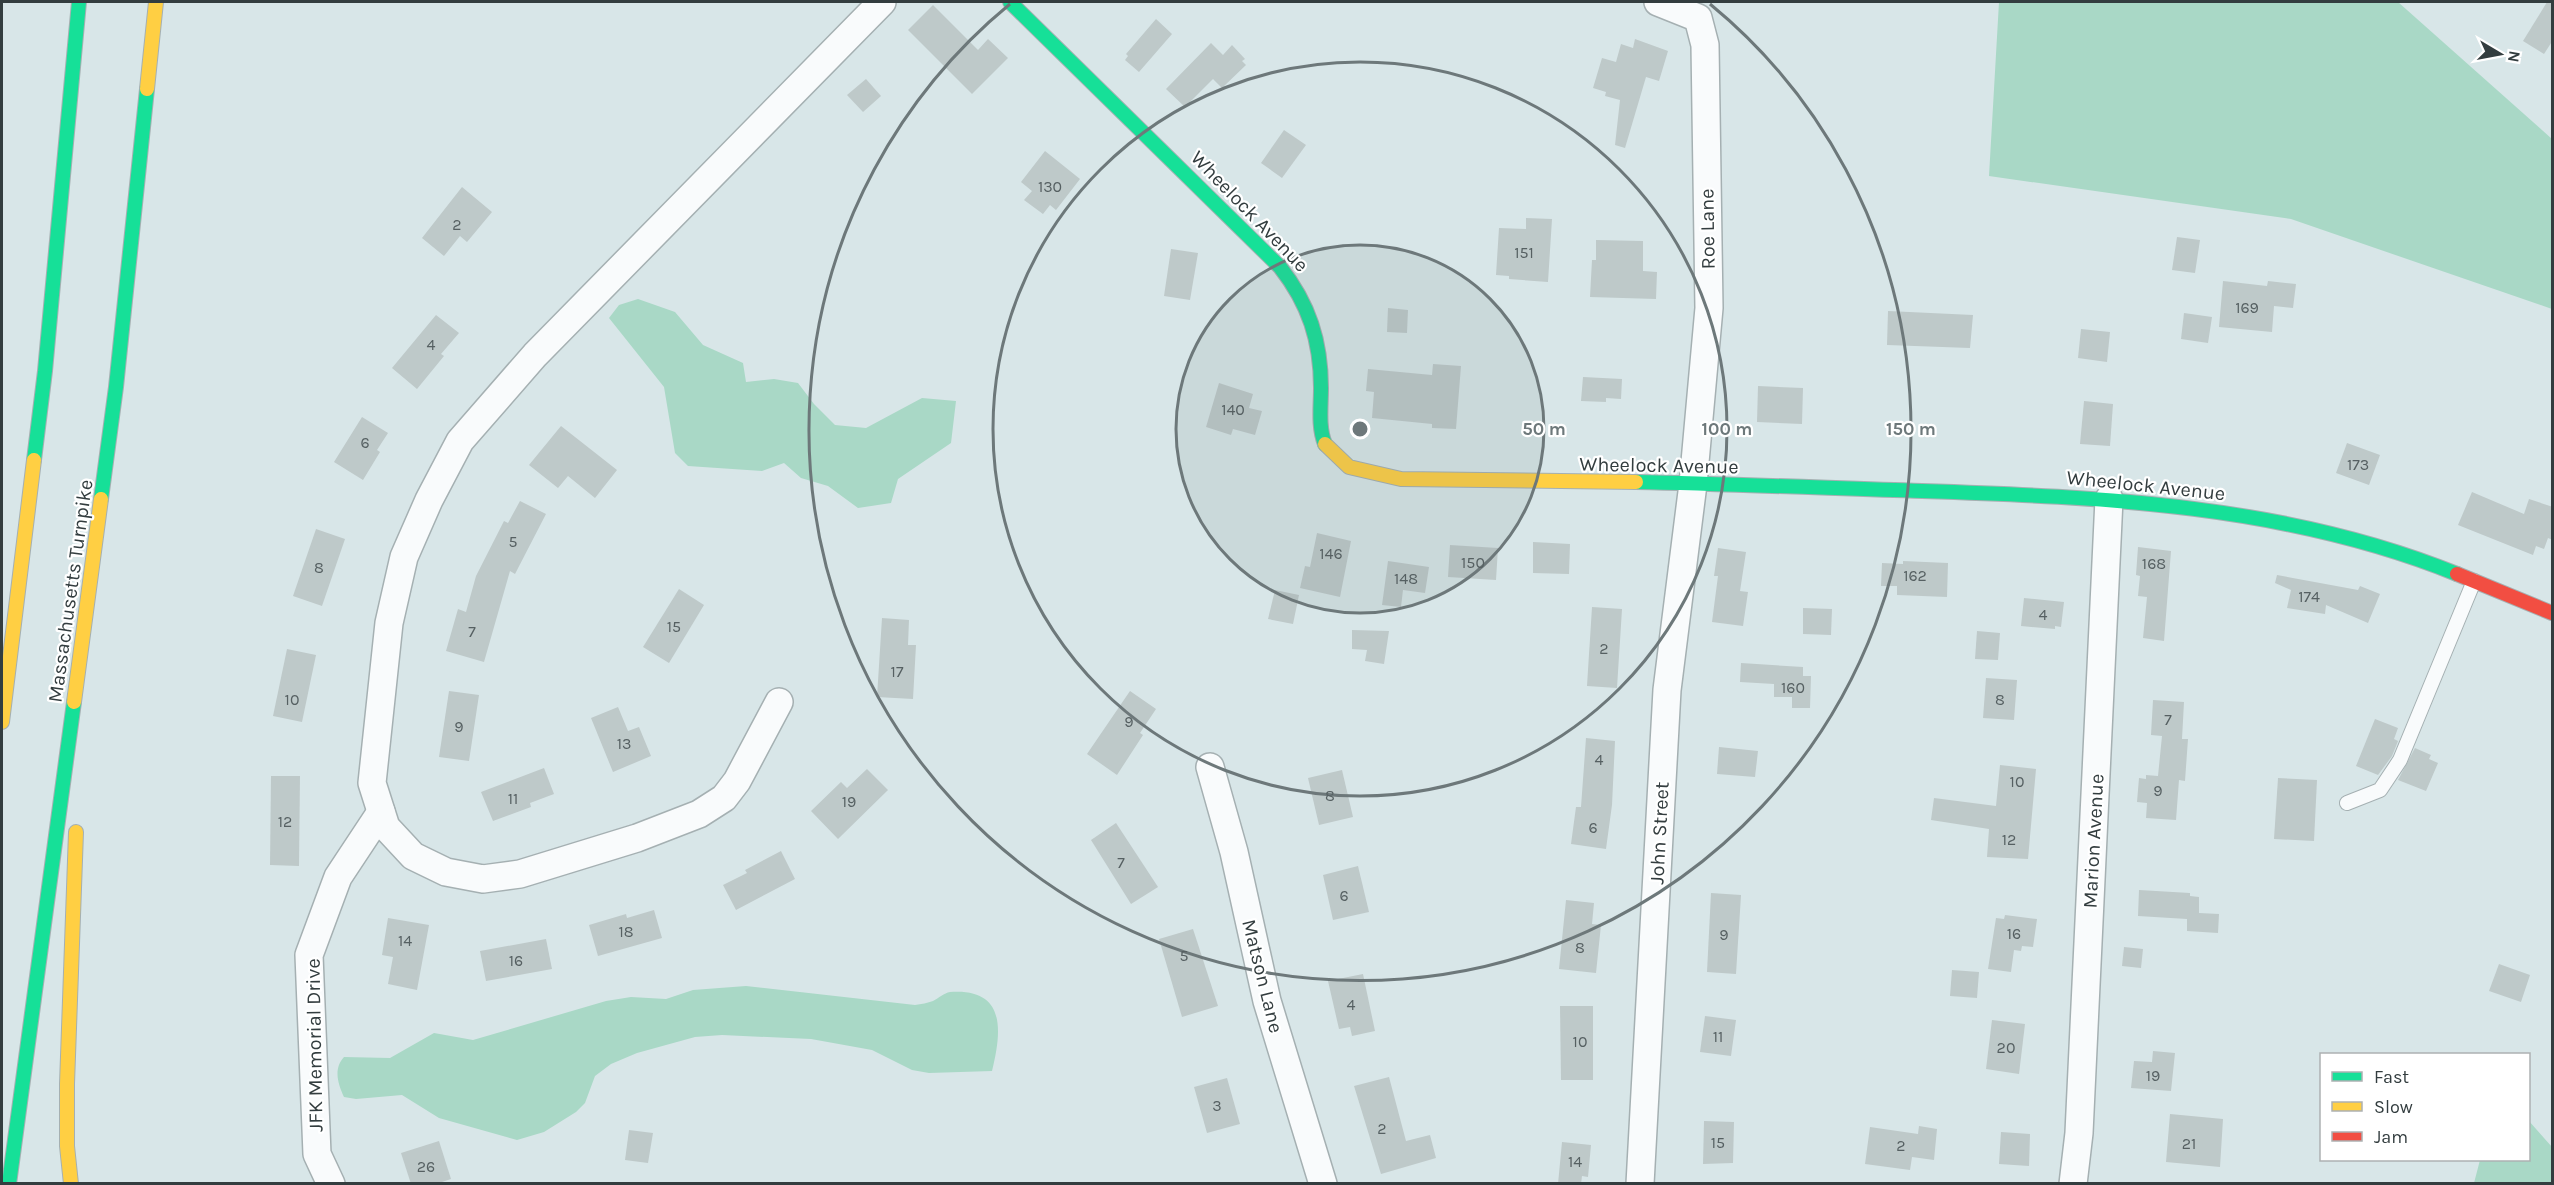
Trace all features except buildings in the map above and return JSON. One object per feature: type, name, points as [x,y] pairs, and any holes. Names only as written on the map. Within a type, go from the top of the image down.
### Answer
[{"type":"main road","points":[[2,722],[45,371],[79,2]]},
{"type":"main road","name":"Massachusetts Turnpike","points":[[9,1184],[116,387],[156,2]]},
{"type":"main road","name":"Wheelock Avenue","points":[[1010,2],[1121,108],[1280,267],[1295,285],[1307,304],[1318,348],[1323,439],[1327,448],[1349,466],[1401,479],[1693,484],[2109,498],[2171,504],[2314,529],[2382,547],[2553,613]]},
{"type":"main road","points":[[16,486],[45,371]]},
{"type":"main road","points":[[80,769],[94,561]]},
{"type":"main road","points":[[71,1184],[67,1146],[67,1084],[77,815]]},
{"type":"street","points":[[779,702],[737,781],[724,798],[699,814],[657,830],[520,874],[483,879],[446,872],[413,856],[386,827],[372,783],[389,623],[404,557],[429,500],[460,441],[535,355],[882,2]]},
{"type":"street","name":"Roe Lane","points":[[1658,2],[1698,18],[1705,45],[1709,308],[1693,484]]},
{"type":"street","name":"John Street","points":[[1640,1184],[1667,690],[1693,484]]},
{"type":"street","name":"Marion Avenue","points":[[2073,1184],[2079,1134],[2109,498]]},
{"type":"street","name":"Matson Lane","points":[[1210,767],[1234,852],[1267,1001],[1323,1184]]},
{"type":"street","name":"JFK Memorial Drive","points":[[330,1184],[317,1154],[309,955],[338,877],[381,812]]},
{"type":"lane","points":[[2347,803],[2380,790],[2400,760],[2474,581]]},
{"type":"green space","points":[[1999,2],[2398,2],[2552,139],[2552,309],[2291,219],[1989,176]]},
{"type":"green space","points":[[638,299],[675,312],[703,345],[743,363],[746,382],[774,379],[798,383],[814,404],[835,425],[866,428],[922,398],[956,401],[951,443],[898,479],[891,503],[858,508],[828,486],[801,478],[784,463],[762,471],[688,466],[675,453],[664,387],[609,318],[619,305]]},
{"type":"green space","points":[[746,986],[915,1005],[933,1001],[950,992],[982,997],[991,1004],[998,1027],[998,1041],[992,1071],[929,1073],[912,1070],[872,1050],[811,1039],[722,1035],[695,1037],[637,1053],[611,1064],[595,1076],[585,1103],[576,1112],[544,1132],[517,1140],[439,1118],[402,1095],[356,1099],[344,1097],[338,1082],[339,1066],[344,1057],[390,1058],[434,1033],[473,1040],[606,1001],[631,997],[666,999],[693,990]]},
{"type":"green space","points":[[2530,1122],[2552,1147],[2552,1183],[2474,1183],[2480,1161],[2530,1161]]},
{"type":"traffic: fast","points":[[34,460],[45,371],[79,2]]},
{"type":"traffic: fast","points":[[1010,2],[1280,267],[1290,281],[1306,309],[1316,339],[1319,354],[1321,424],[1325,444]]},
{"type":"traffic: fast","points":[[101,499],[116,387],[147,89]]},
{"type":"traffic: fast","points":[[1636,482],[1990,493],[2194,509],[2261,519],[2327,533],[2393,551],[2457,574]]},
{"type":"traffic: fast","points":[[9,1184],[74,702]]},
{"type":"traffic: slow","points":[[147,89],[156,2]]},
{"type":"traffic: slow","points":[[1325,444],[1349,467],[1401,479],[1636,482]]},
{"type":"traffic: slow","points":[[2,722],[34,460]]},
{"type":"traffic: slow","points":[[74,702],[101,499]]},
{"type":"traffic: slow","points":[[71,1184],[67,1146],[67,1084],[76,832]]},
{"type":"traffic: jam","points":[[2457,574],[2552,613]]}]
